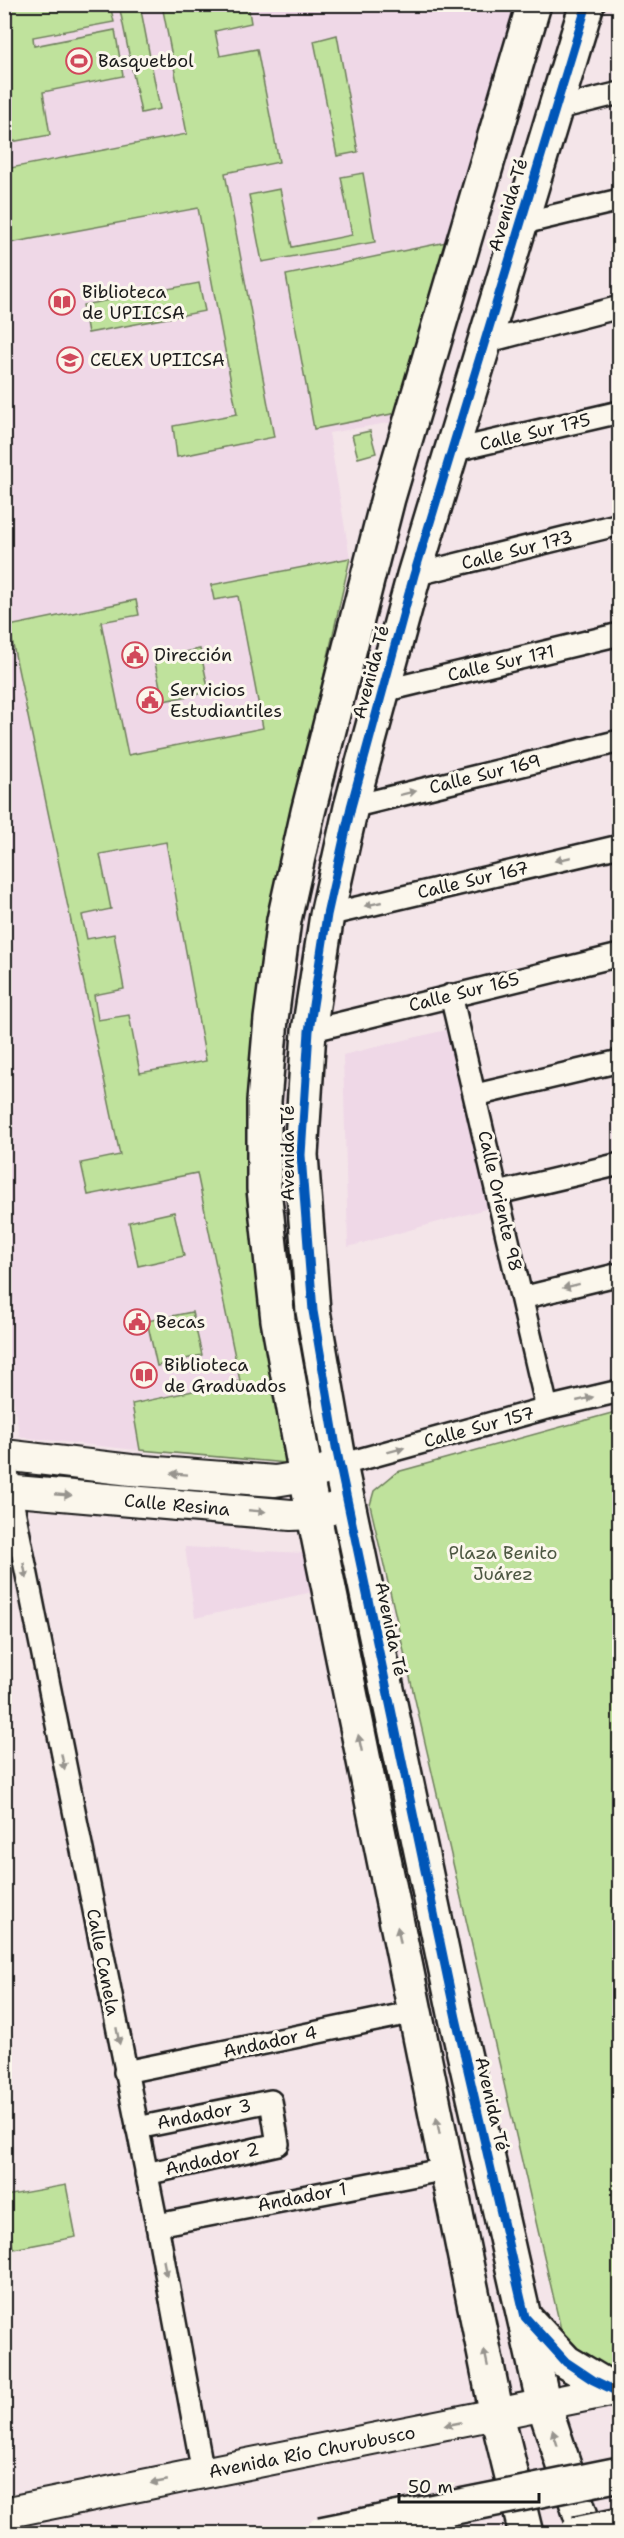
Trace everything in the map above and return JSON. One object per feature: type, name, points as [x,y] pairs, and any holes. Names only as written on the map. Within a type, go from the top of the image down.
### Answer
[{"type":"main road","name":"Avenida Té","points":[[526,2534],[497,2415],[306,1476],[278,1320],[264,1189],[264,1101],[271,1019],[284,920],[308,812],[388,498],[534,4]]},
{"type":"main road","name":"Avenida Té","points":[[587,4],[414,575],[351,807],[327,915],[309,1031],[302,1183],[312,1311],[340,1465],[456,2018],[544,2405],[587,2534]]},
{"type":"main road","points":[[525,2317],[566,2362],[617,2391]]},
{"type":"main road","points":[[321,2534],[620,2474]]},
{"type":"main road","points":[[576,2534],[620,2525]]},
{"type":"street","points":[[555,109],[620,93]]},
{"type":"street","points":[[519,224],[620,200]]},
{"type":"street","points":[[484,342],[620,307]]},
{"type":"street","name":"Calle Sur 175","points":[[451,452],[620,412]]},
{"type":"street","name":"Calle Sur 173","points":[[414,575],[620,525]]},
{"type":"street","name":"Calle Sur 171","points":[[383,691],[620,634]]},
{"type":"street","name":"Calle Sur 169","points":[[351,807],[620,741]]},
{"type":"street","name":"Calle Sur 167","points":[[327,915],[620,846]]},
{"type":"street","name":"Calle Sur 165","points":[[309,1031],[620,955]]},
{"type":"street","name":"Calle Oriente 98","points":[[451,995],[547,1408]]},
{"type":"street","points":[[476,1095],[620,1061]]},
{"type":"street","points":[[498,1193],[620,1164]]},
{"type":"street","points":[[522,1298],[620,1274]]},
{"type":"street","name":"Calle Sur 157","points":[[340,1465],[547,1408],[620,1391]]},
{"type":"street","name":"Calle Resina","points":[[5,1454],[131,1470],[264,1480],[283,1480],[306,1476],[340,1465]]},
{"type":"street","name":"Calle Canela","points":[[5,1454],[7,1490],[157,2225],[203,2474]]},
{"type":"street","name":"Calle Resina","points":[[7,1490],[291,1515],[314,1514],[348,1504]]},
{"type":"street","name":"Andador 4","points":[[125,2072],[415,2012]]},
{"type":"street","name":"Andador 3","points":[[136,2128],[271,2101],[278,2144]]},
{"type":"street","name":"Andador 2","points":[[146,2174],[278,2144]]},
{"type":"street","name":"Andador 1","points":[[157,2225],[447,2169]]},
{"type":"street","name":"Avenida Río Churubusco","points":[[4,2513],[617,2391]]},
{"type":"shaded area","points":[[4,5],[522,5],[405,420],[329,433],[350,558],[267,930],[251,1199],[254,1257],[262,1318],[287,1463],[20,1437],[5,1355]]},
{"type":"shaded area","points":[[458,1027],[500,1205],[348,1247],[343,1055]]},
{"type":"shaded area","points":[[185,1547],[304,1553],[312,1592],[195,1618]]},
{"type":"green space","points":[[5,4],[110,5],[114,22],[33,37],[34,46],[115,30],[123,76],[43,92],[50,135],[5,143]]},
{"type":"green space","points":[[119,5],[140,5],[160,109],[141,113]]},
{"type":"green space","points":[[162,5],[248,5],[251,23],[215,31],[220,56],[257,49],[279,162],[225,173],[274,437],[177,457],[173,426],[237,414],[198,208],[4,244],[5,169],[187,134]]},
{"type":"green space","points":[[337,35],[358,152],[337,156],[314,41]]},
{"type":"green space","points":[[363,173],[375,242],[262,262],[249,195],[280,189],[292,247],[352,235],[341,177]]},
{"type":"green space","points":[[456,240],[407,411],[314,429],[286,275]]},
{"type":"green space","points":[[199,283],[205,311],[88,333],[83,305]]},
{"type":"green space","points":[[370,431],[376,453],[358,458],[352,435]]},
{"type":"green space","points":[[350,558],[267,930],[251,1199],[254,1257],[262,1318],[287,1463],[140,1450],[132,1404],[240,1381],[197,1173],[88,1195],[81,1163],[120,1155],[9,626],[136,600],[139,615],[101,622],[128,755],[263,728],[238,596],[214,600],[211,585]],"holes":[[[166,842],[206,1061],[140,1073],[129,1015],[98,1020],[94,995],[124,989],[114,934],[87,939],[82,915],[111,909],[100,854]]]},
{"type":"green space","points":[[200,649],[209,692],[163,701],[154,658]]},
{"type":"green space","points":[[174,1212],[184,1256],[138,1266],[129,1222]]},
{"type":"green space","points":[[192,1312],[202,1355],[157,1366],[147,1321]]},
{"type":"green space","name":"Plaza Benito Juárez","points":[[619,1411],[619,2381],[590,2373],[562,2334],[370,1505],[374,1491],[397,1472]]},
{"type":"green space","points":[[66,2185],[76,2237],[13,2249],[5,2196]]},
{"type":"cycle path","points":[[587,4],[414,575],[351,807],[327,915],[309,1031],[301,1155],[313,1311],[336,1447],[456,2018],[525,2317],[566,2362],[593,2380],[620,2393]]},
{"type":"place","name":"Basquetbol","points":[[79,61]]},
{"type":"place","name":"Biblioteca de UPIICSA","points":[[62,302]]},
{"type":"place","name":"CELEX UPIICSA","points":[[70,360]]},
{"type":"place","name":"Dirección","points":[[135,655]]},
{"type":"place","name":"Servicios Estudiantiles","points":[[150,700]]},
{"type":"place","name":"Becas","points":[[137,1322]]},
{"type":"place","name":"Biblioteca de Graduados","points":[[144,1375]]}]
